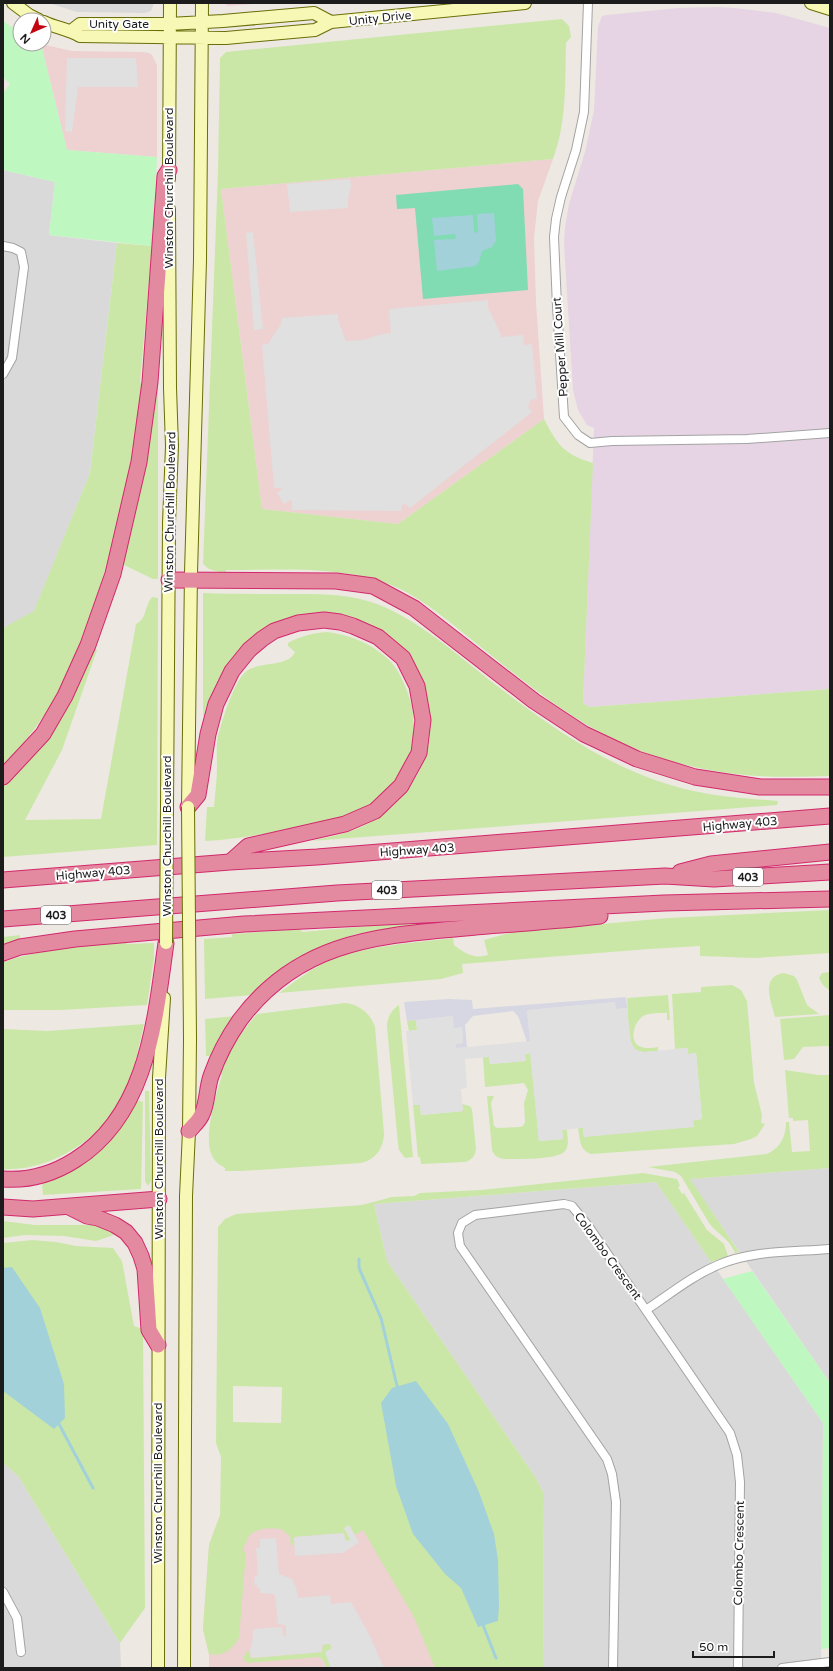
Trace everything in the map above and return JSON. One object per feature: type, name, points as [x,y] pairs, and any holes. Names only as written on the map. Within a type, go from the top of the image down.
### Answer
[{"type":"highway","points":[[3,777],[42,734],[65,696],[88,645],[113,574],[140,454],[150,375],[165,176],[169,170]]},
{"type":"highway","points":[[169,580],[336,581],[373,586],[414,608],[534,701],[571,726],[584,734],[637,759],[695,777],[760,787],[830,787]]},
{"type":"highway","points":[[188,807],[198,795],[208,734],[216,704],[232,671],[249,650],[262,639],[274,632],[298,623],[324,620],[340,622],[378,636],[403,658],[417,686],[424,720],[419,753],[401,786],[375,811],[345,824],[248,846],[230,862]]},
{"type":"highway","name":"Highway 403","points":[[3,880],[230,862],[317,857],[830,816]]},
{"type":"highway","points":[[665,876],[711,864],[830,852]]},
{"type":"highway","name":"403","points":[[3,919],[337,892],[665,876],[714,879],[830,872]]},
{"type":"highway","points":[[3,953],[20,947],[75,938],[244,924],[664,903],[830,899]]},
{"type":"highway","points":[[189,1131],[202,1114],[209,1082],[214,1068],[225,1044],[241,1019],[268,990],[282,978],[299,966],[320,955],[339,947],[363,940],[413,933],[599,916],[664,903]]},
{"type":"highway","points":[[3,1179],[28,1178],[54,1171],[80,1157],[101,1140],[119,1119],[155,1046],[157,1003],[166,943]]},
{"type":"highway","points":[[3,1207],[32,1209],[159,1199]]},
{"type":"highway","points":[[69,1207],[87,1216],[105,1220],[115,1225],[126,1232],[135,1243],[145,1269],[149,1330],[158,1345]]},
{"type":"main road","points":[[13,3],[27,12]]},
{"type":"main road","name":"Winston Churchill Boulevard","points":[[166,943],[169,523],[172,446],[170,388],[169,170],[170,3]]},
{"type":"main road","name":"Winston Churchill Boulevard","points":[[184,1668],[186,1196],[189,1131],[190,1039],[188,807],[190,580],[200,260],[202,3]]},
{"type":"main road","name":"Unity Drive","points":[[169,37],[226,38],[315,30],[331,22],[525,3]]},
{"type":"main road","points":[[811,3],[830,9]]},
{"type":"main road","name":"Unity Drive","points":[[170,24],[314,13],[331,22]]},
{"type":"main road","name":"Unity Gate","points":[[71,31],[80,24],[170,24]]},
{"type":"main road","name":"Unity Gate","points":[[52,25],[71,31],[80,36],[169,37]]},
{"type":"main road","name":"Winston Churchill Boulevard","points":[[155,1046],[159,1199],[158,1668]]},
{"type":"street","name":"Pepper Mill Court","points":[[588,3],[584,112],[576,150],[561,197],[554,237],[564,417],[578,435],[590,443],[612,441],[747,438],[830,433]]},
{"type":"street","points":[[3,246],[13,248],[21,252],[24,268],[12,358],[3,374]]},
{"type":"street","name":"Colombo Crescent","points":[[613,1668],[614,1542],[616,1502],[612,1474],[607,1459],[460,1246],[458,1234],[462,1224],[474,1215],[564,1204],[572,1206],[589,1227],[730,1433],[737,1455],[740,1482],[738,1668]]},
{"type":"street","points":[[646,1310],[695,1276],[719,1264],[758,1254],[830,1249]]},
{"type":"street","points":[[3,1592],[17,1618],[21,1652]]},
{"type":"street","points":[[782,1668],[830,1662]]},
{"type":"shaded area","points":[[48,3],[154,3],[151,11],[145,13],[77,12]]},
{"type":"shaded area","points":[[223,3],[267,3],[228,6]]},
{"type":"shaded area","points":[[717,7],[776,13],[830,28],[830,689],[589,707],[583,703],[594,428],[587,425],[578,410],[573,390],[564,244],[569,204],[585,152],[594,110],[598,27],[602,16],[607,15],[678,8]]},
{"type":"shaded area","points":[[52,46],[72,51],[142,52],[152,55],[157,65],[157,157],[67,150],[43,52],[52,52]]},
{"type":"shaded area","points":[[67,58],[136,58],[138,87],[78,87],[72,132],[65,131]]},
{"type":"shaded area","points":[[553,159],[538,201],[534,238],[536,302],[544,419],[398,524],[262,509],[221,189]]},
{"type":"shaded area","points":[[3,170],[55,182],[49,235],[117,243],[90,473],[34,612],[3,628]]},
{"type":"shaded area","points":[[350,179],[351,186],[348,199],[348,208],[290,212],[287,184]]},
{"type":"shaded area","points":[[253,232],[263,329],[254,330],[246,233]]},
{"type":"shaded area","points":[[488,300],[488,307],[502,337],[523,335],[524,345],[532,344],[537,399],[531,400],[528,407],[532,412],[410,508],[405,504],[402,505],[401,511],[292,510],[292,501],[290,500],[284,504],[277,493],[283,488],[274,488],[262,345],[268,344],[281,324],[282,318],[338,314],[338,320],[346,341],[363,340],[378,335],[391,333],[389,309]]},
{"type":"shaded area","points":[[626,997],[627,1008],[616,1009],[615,1002],[527,1010],[530,1041],[527,1042],[518,1016],[513,1011],[473,1016],[465,1025],[467,1047],[456,1048],[456,1044],[463,1043],[462,1027],[454,1028],[453,1016],[407,1021],[404,1002],[448,999],[472,1000],[473,1009]]},
{"type":"shaded area","points":[[615,1002],[616,1009],[627,1008],[631,1043],[636,1050],[644,1052],[688,1048],[688,1054],[696,1053],[702,1119],[693,1120],[694,1127],[584,1137],[583,1128],[562,1130],[563,1139],[539,1141],[530,1053],[525,1054],[526,1061],[490,1064],[489,1057],[465,1059],[467,1088],[461,1089],[463,1111],[421,1115],[420,1105],[413,1105],[406,1031],[417,1030],[416,1020],[453,1016],[462,1027],[463,1043],[456,1044],[456,1048],[530,1041],[527,1010]]},
{"type":"shaded area","points":[[830,1168],[830,1383],[689,1179]]},
{"type":"shaded area","points":[[656,1182],[823,1423],[821,1668],[543,1668],[544,1494],[536,1478],[387,1261],[374,1204]]},
{"type":"shaded area","points":[[3,1463],[18,1476],[120,1643],[121,1668],[3,1668]]},
{"type":"shaded area","points":[[360,1514],[419,1616],[440,1668],[209,1668],[209,1654],[203,1629],[209,1545],[215,1528]]},
{"type":"shaded area","points":[[349,1525],[359,1542],[343,1553],[295,1556],[294,1537],[344,1533],[345,1540],[349,1541],[350,1539],[344,1528]]},
{"type":"shaded area","points":[[276,1538],[279,1574],[292,1579],[296,1587],[298,1598],[330,1595],[331,1604],[351,1602],[369,1634],[384,1668],[331,1668],[325,1652],[332,1648],[330,1644],[322,1645],[322,1652],[251,1658],[250,1650],[253,1629],[282,1627],[283,1636],[286,1636],[286,1625],[278,1624],[274,1594],[260,1593],[260,1588],[257,1588],[257,1585],[254,1585],[255,1576],[258,1575],[256,1548],[260,1548],[260,1539]]},
{"type":"green space","points":[[562,19],[569,26],[571,37],[566,43],[563,116],[558,145],[553,159],[221,189],[262,509],[398,524],[544,419],[553,436],[563,448],[583,460],[593,463],[583,703],[589,707],[830,689],[830,776],[762,776],[703,769],[667,760],[615,740],[562,709],[430,607],[398,588],[374,579],[311,570],[226,570],[226,574],[209,569],[203,564],[218,172],[220,58],[226,52]]},
{"type":"green space","points":[[3,21],[12,27],[12,52],[43,52],[67,150],[157,157],[152,246],[49,235],[55,182],[3,170],[3,93],[10,84],[3,77]]},
{"type":"green space","points":[[518,184],[523,189],[528,290],[423,299],[415,208],[397,209],[396,195]]},
{"type":"green space","points":[[117,243],[152,246],[140,383],[144,384],[124,495],[111,549],[95,603],[72,664],[55,698],[37,725],[3,766],[3,628],[34,611],[90,473]]},
{"type":"green space","points":[[154,385],[158,385],[158,579],[153,579],[122,564]]},
{"type":"green space","points":[[203,593],[332,595],[366,600],[377,604],[408,619],[437,638],[517,701],[567,736],[593,752],[649,778],[678,787],[709,794],[778,801],[777,805],[311,841],[349,832],[375,820],[398,801],[408,789],[423,763],[430,733],[429,707],[422,682],[369,627],[272,628],[207,716],[203,716]]},
{"type":"green space","points":[[152,597],[158,598],[157,845],[3,857],[3,786],[13,776],[94,648],[97,650],[62,750],[25,820],[101,819],[136,624],[140,622],[144,616],[149,601]]},
{"type":"green space","points":[[327,632],[344,635],[359,640],[374,648],[393,664],[402,678],[411,702],[413,735],[411,750],[397,779],[386,792],[372,803],[350,814],[310,825],[271,833],[232,839],[205,841],[207,807],[214,807],[217,777],[218,736],[238,681],[243,674],[254,667],[281,662],[292,657],[295,652],[288,646],[288,643],[307,635]]},
{"type":"green space","points":[[830,910],[830,953],[755,958],[700,956],[700,946],[649,949],[462,964],[463,973],[441,979],[279,993],[312,970],[333,959],[347,954],[392,945],[453,938],[454,945],[462,951],[474,956],[483,956],[488,955],[484,940],[513,932],[668,918]]},
{"type":"green space","points":[[415,922],[415,927],[379,930],[356,934],[324,945],[297,958],[276,974],[253,995],[205,999],[204,939],[232,937],[232,934],[300,929],[302,932]]},
{"type":"green space","points":[[20,935],[20,941],[3,946],[3,937]]},
{"type":"green space","points":[[126,941],[127,944],[154,943],[154,958],[147,1005],[61,1010],[3,1010],[3,962],[48,951]]},
{"type":"green space","points":[[830,972],[830,991],[823,985],[819,978],[822,973]]},
{"type":"green space","points":[[784,973],[794,976],[807,1005],[819,1014],[775,1017],[770,997],[770,984],[772,979],[777,975]]},
{"type":"green space","points":[[732,985],[741,990],[747,1001],[754,1083],[762,1115],[761,1123],[765,1124],[757,1136],[734,1144],[591,1154],[584,1150],[581,1144],[578,1128],[583,1128],[584,1137],[702,1119],[696,1053],[688,1054],[688,1048],[675,1049],[672,994],[701,992],[701,987]]},
{"type":"green space","points":[[668,995],[670,1020],[667,1020],[667,1013],[653,1013],[645,1015],[638,1021],[633,1035],[639,1046],[644,1048],[658,1047],[658,1051],[644,1052],[636,1050],[629,1034],[627,998]]},
{"type":"green space","points":[[345,1003],[355,1005],[364,1010],[371,1018],[375,1027],[384,1133],[381,1148],[371,1159],[361,1163],[225,1171],[225,1168],[216,1162],[212,1156],[209,1138],[211,1116],[222,1075],[218,1073],[226,1057],[241,1035],[257,1014]]},
{"type":"green space","points":[[399,1005],[413,1157],[405,1158],[399,1150],[398,1144],[387,1027],[390,1014]]},
{"type":"green space","points":[[830,1015],[830,1047],[803,1047],[794,1059],[784,1060],[780,1019]]},
{"type":"green space","points":[[236,1016],[215,1046],[211,1056],[206,1056],[205,1019]]},
{"type":"green space","points":[[416,1020],[417,1030],[409,1031],[407,1021]]},
{"type":"green space","points":[[144,1024],[127,1086],[118,1105],[98,1131],[69,1152],[53,1160],[19,1169],[3,1169],[3,1029],[48,1031]]},
{"type":"green space","points":[[531,1053],[539,1141],[563,1139],[562,1130],[567,1129],[567,1149],[561,1154],[555,1156],[527,1159],[500,1158],[495,1155],[492,1150],[487,1096],[494,1096],[491,1103],[494,1126],[497,1128],[520,1127],[523,1126],[525,1122],[524,1103],[528,1090],[524,1083],[485,1087],[483,1057],[489,1057],[490,1064],[525,1061],[525,1054]]},
{"type":"green space","points":[[785,1070],[819,1075],[830,1075],[830,1168],[690,1179],[739,1252],[735,1253],[730,1244],[709,1223],[681,1176],[675,1172],[648,1167],[767,1154],[772,1152],[779,1145],[785,1132],[786,1122],[789,1122],[792,1152],[810,1151],[808,1120],[793,1121],[793,1118],[789,1118]]},
{"type":"green space","points":[[145,1091],[149,1091],[151,1181],[148,1186],[145,1181]]},
{"type":"green space","points":[[137,1100],[143,1102],[141,1189],[43,1195],[42,1185],[45,1182],[83,1163],[103,1148],[122,1125]]},
{"type":"green space","points":[[420,1104],[421,1115],[463,1111],[462,1104],[470,1106],[472,1109],[476,1149],[474,1156],[471,1159],[465,1162],[421,1164],[420,1157],[418,1157],[413,1105]]},
{"type":"green space","points":[[643,1173],[677,1179],[680,1186],[678,1187],[682,1194],[684,1193],[707,1230],[724,1244],[728,1256],[711,1262],[656,1182],[374,1204],[387,1261],[536,1478],[544,1494],[543,1668],[435,1668],[414,1617],[363,1530],[355,1535],[349,1525],[349,1541],[345,1540],[344,1533],[294,1537],[294,1545],[291,1545],[290,1536],[281,1529],[276,1528],[259,1530],[250,1535],[247,1539],[246,1545],[244,1545],[244,1552],[246,1552],[239,1638],[227,1652],[214,1655],[209,1654],[203,1629],[209,1545],[220,1515],[221,1457],[216,1443],[218,1227],[225,1219],[236,1214],[362,1205],[392,1197],[414,1196],[420,1193],[481,1190]],"holes":[[[233,1386],[282,1387],[281,1423],[233,1422]]]},
{"type":"green space","points":[[3,1221],[35,1225],[97,1225],[109,1229],[114,1235],[96,1241],[64,1236],[25,1235],[3,1238]]},
{"type":"green space","points":[[32,1240],[56,1242],[76,1246],[113,1248],[122,1261],[134,1326],[143,1329],[145,1608],[120,1643],[18,1476],[3,1463],[3,1243]]},
{"type":"green space","points":[[752,1271],[830,1383],[830,1648],[821,1649],[823,1423],[723,1279]]},
{"type":"green space","points":[[323,1644],[330,1644],[332,1649],[325,1652],[331,1668],[327,1668],[324,1661],[319,1657],[248,1663],[244,1660],[244,1656],[248,1650],[251,1658],[322,1652]]},
{"type":"water","points":[[494,213],[496,241],[492,247],[482,251],[479,262],[476,266],[437,271],[434,240],[455,239],[456,236],[455,234],[434,236],[432,218],[473,215],[474,232],[478,233],[477,214]]},
{"type":"water","points":[[12,1267],[40,1308],[64,1384],[65,1418],[54,1429],[3,1391],[3,1268]]},
{"type":"water","points":[[416,1381],[448,1424],[479,1492],[494,1534],[498,1560],[498,1621],[478,1627],[461,1588],[445,1574],[413,1534],[396,1486],[381,1403],[392,1388]]},
{"type":"waterway","points":[[359,1259],[359,1268],[381,1318],[398,1390]]},
{"type":"waterway","points":[[59,1424],[93,1488]]},
{"type":"waterway","points":[[483,1625],[496,1658]]}]
